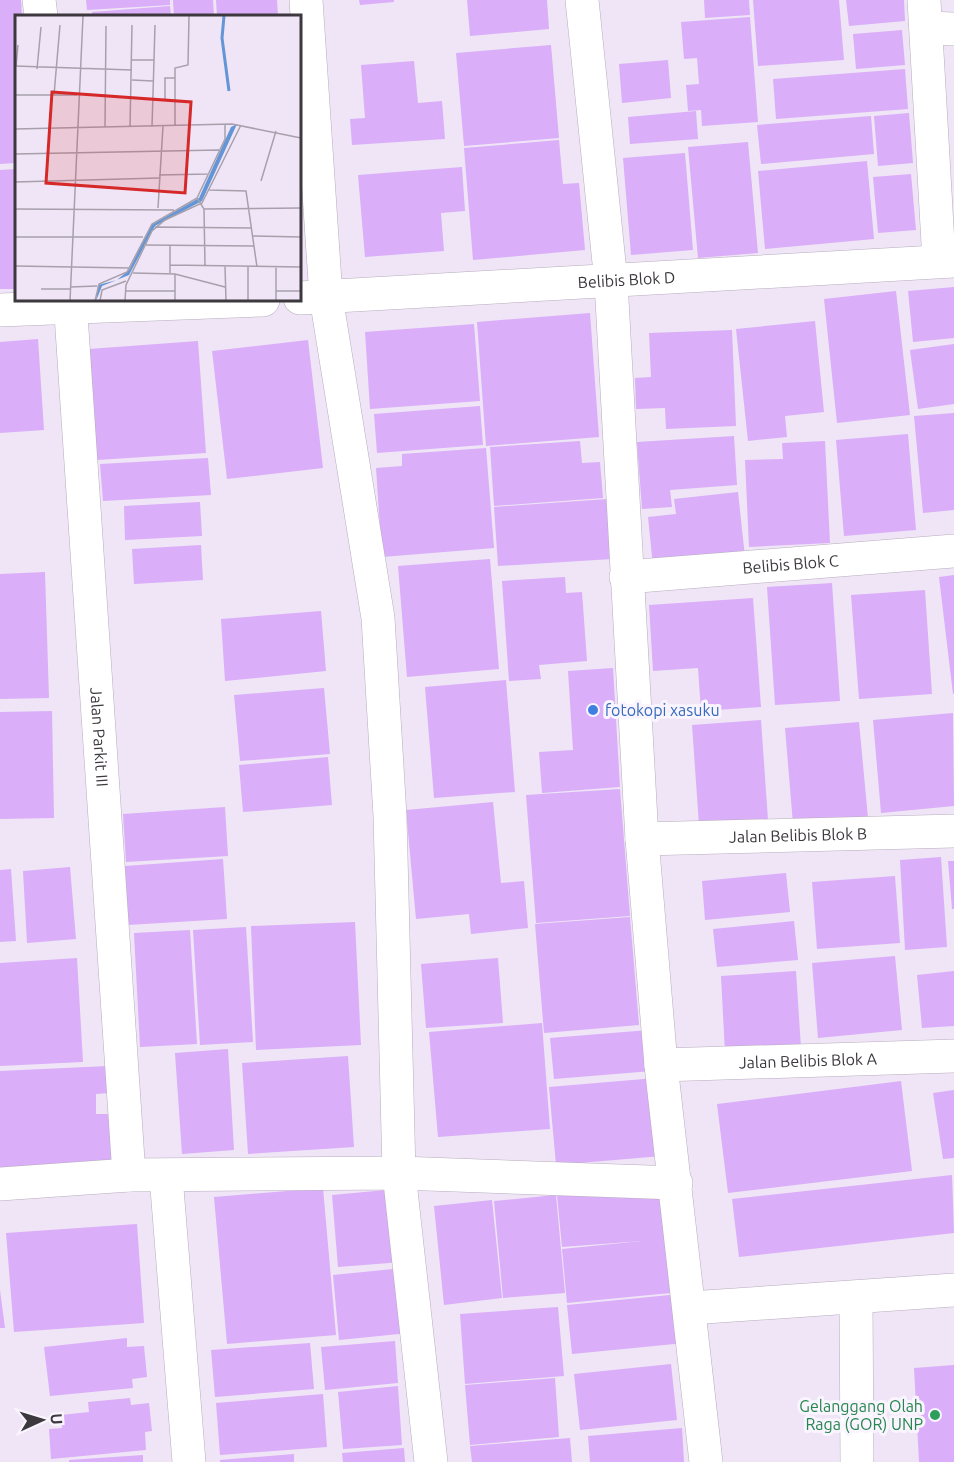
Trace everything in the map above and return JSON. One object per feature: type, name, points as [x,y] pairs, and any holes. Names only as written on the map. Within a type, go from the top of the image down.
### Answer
[{"type":"street","points":[[39,0],[41,15]]},
{"type":"street","points":[[306,0],[313,298],[378,618],[390,816],[399,1173],[430,1462]]},
{"type":"street","points":[[582,0],[612,282],[626,577],[642,839],[661,1065],[706,1462]]},
{"type":"street","points":[[935,19],[946,261]]},
{"type":"street","name":"Belibis Blok D","points":[[313,298],[946,261]]},
{"type":"street","points":[[0,310],[71,304],[166,302]]},
{"type":"street","name":"Jalan Parkit III","points":[[71,304],[129,1175]]},
{"type":"street","name":"Belibis Blok C","points":[[626,577],[954,551]]},
{"type":"street","name":"Jalan Belibis Blok B","points":[[642,839],[954,831]]},
{"type":"street","name":"Jalan Belibis Blok A","points":[[661,1065],[954,1056]]},
{"type":"street","points":[[0,1184],[129,1175],[399,1173],[676,1183]]},
{"type":"street","points":[[166,1176],[189,1462]]},
{"type":"street","points":[[690,1308],[954,1290]]},
{"type":"street","points":[[856,1298],[857,1462]]},
{"type":"building","points":[[0,0],[21,0],[22,15],[15,15],[15,163],[0,164]]},
{"type":"building","points":[[86,0],[170,0],[170,5],[87,10]]},
{"type":"building","points":[[173,0],[213,0],[214,15],[174,15]]},
{"type":"building","points":[[216,0],[277,0],[278,15],[217,15]]},
{"type":"building","points":[[359,0],[394,0],[394,2],[360,5]]},
{"type":"building","points":[[467,0],[547,0],[549,29],[470,36]]},
{"type":"building","points":[[704,0],[749,0],[750,15],[705,18]]},
{"type":"building","points":[[753,0],[839,0],[844,60],[758,66]]},
{"type":"building","points":[[846,0],[904,0],[905,21],[849,26]]},
{"type":"building","points":[[170,6],[171,15],[93,15],[92,12]]},
{"type":"building","points":[[750,17],[758,122],[702,126],[701,110],[688,111],[686,85],[699,84],[697,58],[684,59],[681,22]]},
{"type":"building","points":[[902,30],[905,65],[856,69],[853,34]]},
{"type":"building","points":[[551,45],[559,138],[464,146],[456,53]]},
{"type":"building","points":[[668,60],[671,98],[622,103],[619,64]]},
{"type":"building","points":[[414,61],[418,103],[442,101],[445,139],[352,145],[350,119],[365,118],[361,65]]},
{"type":"building","points":[[905,69],[908,109],[776,119],[773,79]]},
{"type":"building","points":[[696,111],[698,139],[630,144],[628,117]]},
{"type":"building","points":[[909,113],[913,163],[878,166],[874,116]]},
{"type":"building","points":[[871,116],[874,154],[761,164],[757,125]]},
{"type":"building","points":[[559,140],[563,184],[579,183],[585,250],[473,260],[464,148]]},
{"type":"building","points":[[748,142],[758,253],[698,258],[688,147]]},
{"type":"building","points":[[685,153],[693,250],[631,255],[623,158]]},
{"type":"building","points":[[867,161],[874,239],[765,249],[758,171]]},
{"type":"building","points":[[462,167],[465,211],[441,213],[444,251],[365,257],[358,175]]},
{"type":"building","points":[[15,169],[15,289],[0,289],[0,170]]},
{"type":"building","points":[[911,174],[916,230],[878,233],[873,177]]},
{"type":"building","points":[[954,287],[954,338],[913,342],[908,291]]},
{"type":"building","points":[[896,291],[910,415],[837,423],[824,299]]},
{"type":"building","points":[[590,313],[599,437],[486,446],[477,322]]},
{"type":"building","points":[[815,321],[824,412],[785,416],[787,437],[748,441],[736,329]]},
{"type":"building","points":[[474,324],[480,401],[370,409],[365,332]]},
{"type":"building","points":[[732,330],[736,426],[666,429],[665,408],[636,409],[635,378],[651,377],[649,333]]},
{"type":"building","points":[[38,339],[44,430],[0,433],[0,342]]},
{"type":"building","points":[[308,340],[323,468],[227,479],[212,351]]},
{"type":"building","points":[[198,341],[206,453],[97,460],[89,349]]},
{"type":"building","points":[[954,344],[954,404],[918,409],[910,350]]},
{"type":"building","points":[[480,406],[483,445],[377,453],[374,414]]},
{"type":"building","points":[[954,413],[954,510],[923,513],[914,416]]},
{"type":"building","points":[[908,434],[916,530],[844,536],[836,440]]},
{"type":"building","points":[[734,436],[737,485],[670,490],[672,507],[642,509],[637,442]]},
{"type":"building","points":[[580,441],[582,463],[600,462],[603,498],[494,506],[490,447]]},
{"type":"building","points":[[825,441],[830,543],[749,547],[745,460],[783,459],[782,443]]},
{"type":"building","points":[[486,448],[494,548],[382,557],[376,468],[402,466],[402,454]]},
{"type":"building","points":[[208,458],[211,495],[103,501],[100,464]]},
{"type":"building","points":[[738,492],[745,557],[653,566],[648,517],[676,514],[674,499]]},
{"type":"building","points":[[607,499],[612,559],[498,566],[494,507]]},
{"type":"building","points":[[200,502],[202,536],[125,540],[124,506]]},
{"type":"building","points":[[201,545],[203,580],[134,584],[132,549]]},
{"type":"building","points":[[490,559],[499,669],[407,677],[398,566]]},
{"type":"building","points":[[45,572],[49,698],[0,699],[0,574]]},
{"type":"building","points":[[954,575],[954,694],[953,694],[939,577]]},
{"type":"building","points":[[565,577],[566,593],[582,592],[587,661],[539,665],[541,679],[509,681],[502,581]]},
{"type":"building","points":[[832,583],[840,701],[775,705],[767,587]]},
{"type":"building","points":[[925,590],[932,694],[859,699],[851,595]]},
{"type":"building","points":[[753,598],[761,707],[701,711],[698,668],[653,671],[649,605]]},
{"type":"building","points":[[321,611],[326,671],[225,681],[221,619]]},
{"type":"building","name":"fotokopi xasuku","points":[[613,668],[620,787],[542,793],[539,752],[573,750],[568,671]]},
{"type":"building","points":[[506,680],[515,792],[434,798],[425,687]]},
{"type":"building","points":[[324,688],[330,754],[240,761],[234,695]]},
{"type":"building","points":[[52,711],[54,818],[0,819],[0,712]]},
{"type":"building","points":[[953,713],[954,806],[881,813],[873,720]]},
{"type":"building","points":[[761,720],[768,820],[699,825],[692,725]]},
{"type":"building","points":[[859,722],[868,818],[793,824],[785,728]]},
{"type":"building","points":[[328,757],[332,805],[243,812],[239,765]]},
{"type":"building","points":[[620,789],[630,916],[536,923],[526,795]]},
{"type":"building","points":[[493,802],[501,883],[524,881],[528,928],[471,934],[469,914],[416,919],[406,810]]},
{"type":"building","points":[[225,807],[228,856],[126,862],[123,814]]},
{"type":"building","points":[[941,857],[947,947],[905,950],[900,860]]},
{"type":"building","points":[[223,859],[227,919],[128,925],[125,866]]},
{"type":"building","points":[[948,861],[954,861],[954,909],[952,909]]},
{"type":"building","points":[[70,867],[76,939],[27,943],[23,871]]},
{"type":"building","points":[[11,869],[16,941],[0,942],[0,870]]},
{"type":"building","points":[[786,873],[790,912],[705,920],[702,881]]},
{"type":"building","points":[[895,876],[900,943],[817,949],[812,882]]},
{"type":"building","points":[[630,917],[639,1025],[544,1033],[535,924]]},
{"type":"building","points":[[794,921],[798,960],[717,967],[713,929]]},
{"type":"building","points":[[355,922],[361,1045],[256,1050],[251,926]]},
{"type":"building","points":[[246,927],[253,1042],[200,1045],[193,930]]},
{"type":"building","points":[[190,930],[197,1044],[140,1047],[134,933]]},
{"type":"building","points":[[895,956],[902,1030],[818,1038],[812,963]]},
{"type":"building","points":[[77,958],[83,1062],[0,1066],[0,963]]},
{"type":"building","points":[[498,958],[503,1023],[426,1028],[421,964]]},
{"type":"building","points":[[796,971],[801,1048],[725,1053],[721,976]]},
{"type":"building","points":[[954,971],[954,1026],[922,1028],[917,975]]},
{"type":"building","points":[[542,1023],[550,1129],[438,1137],[429,1032]]},
{"type":"building","points":[[649,1030],[652,1071],[554,1079],[550,1038]]},
{"type":"building","points":[[228,1049],[234,1150],[182,1154],[175,1053]]},
{"type":"building","points":[[348,1056],[354,1147],[248,1154],[242,1063]]},
{"type":"building","points":[[108,1066],[109,1093],[96,1094],[96,1114],[111,1114],[114,1171],[0,1177],[0,1071]]},
{"type":"building","points":[[656,1078],[662,1156],[556,1165],[549,1087]]},
{"type":"building","points":[[901,1081],[912,1171],[728,1193],[717,1104]]},
{"type":"building","points":[[954,1090],[954,1158],[943,1159],[933,1093]]},
{"type":"building","points":[[952,1175],[954,1233],[739,1257],[732,1199]]},
{"type":"building","points":[[670,1184],[681,1292],[567,1303],[562,1249],[642,1241],[562,1247],[557,1195]]},
{"type":"building","points":[[323,1188],[336,1335],[227,1344],[214,1197]]},
{"type":"building","points":[[397,1189],[402,1262],[338,1267],[332,1195]]},
{"type":"building","points":[[556,1195],[565,1293],[503,1298],[494,1201]]},
{"type":"building","points":[[492,1200],[502,1298],[444,1305],[434,1206]]},
{"type":"building","points":[[137,1224],[144,1323],[14,1332],[6,1233]]},
{"type":"building","points":[[403,1268],[409,1333],[339,1340],[333,1275]]},
{"type":"building","points":[[0,1290],[5,1328],[0,1328]]},
{"type":"building","points":[[680,1294],[685,1343],[572,1354],[567,1305]]},
{"type":"building","points":[[558,1307],[564,1376],[465,1384],[460,1314]]},
{"type":"building","points":[[127,1338],[127,1347],[144,1346],[147,1377],[132,1379],[133,1388],[50,1396],[44,1347]]},
{"type":"building","points":[[395,1341],[398,1383],[325,1390],[321,1347]]},
{"type":"building","points":[[310,1343],[314,1389],[215,1397],[211,1350]]},
{"type":"building","points":[[671,1364],[677,1420],[580,1430],[574,1374]]},
{"type":"building","name":"Gelanggang Olah Raga (GOR) UNP","points":[[954,1365],[954,1462],[919,1462],[914,1368]]},
{"type":"building","points":[[555,1378],[559,1437],[470,1445],[465,1385]]},
{"type":"building","points":[[398,1386],[402,1445],[343,1449],[338,1392]]},
{"type":"building","points":[[323,1394],[327,1447],[220,1455],[216,1403]]},
{"type":"building","points":[[130,1398],[131,1405],[149,1403],[152,1431],[145,1432],[146,1450],[51,1459],[49,1429],[62,1428],[61,1415],[89,1412],[88,1402]]},
{"type":"building","points":[[682,1428],[684,1462],[590,1462],[588,1436]]},
{"type":"building","points":[[570,1438],[572,1462],[472,1462],[470,1446]]},
{"type":"building","points":[[404,1448],[405,1462],[343,1462],[342,1453]]},
{"type":"building","points":[[294,1454],[294,1462],[220,1462],[220,1460]]},
{"type":"building","points":[[143,1455],[143,1462],[69,1462],[69,1460]]},
{"type":"place","name":"fotokopi xasuku","points":[[593,710]]},
{"type":"place","name":"Gelanggang Olah Raga (GOR) UNP","points":[[935,1415]]}]
